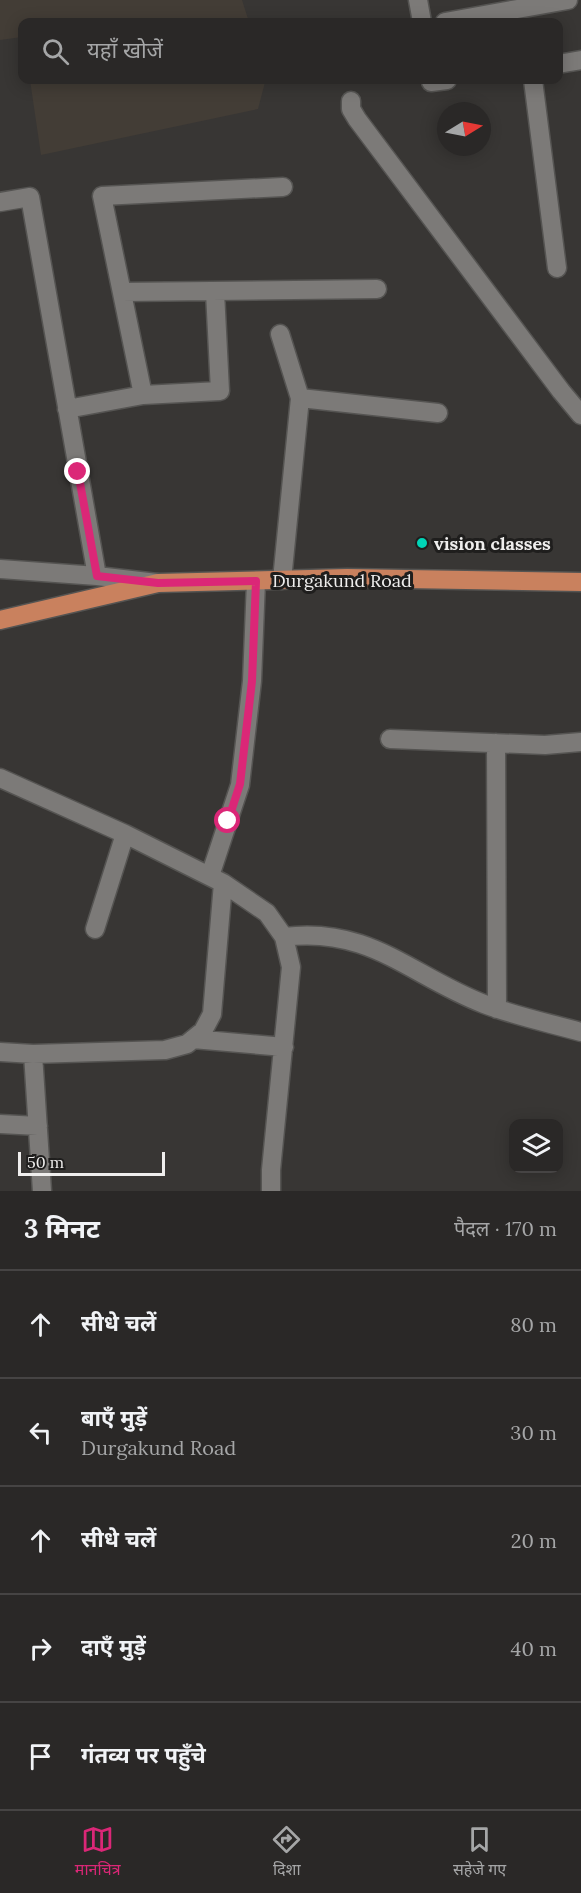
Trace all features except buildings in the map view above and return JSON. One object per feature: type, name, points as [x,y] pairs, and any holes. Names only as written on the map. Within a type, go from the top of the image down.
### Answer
[{"type":"main road","name":"Durgakund Road","points":[[0,621],[158,583],[347,579],[581,582]]},
{"type":"street","points":[[418,0],[421,18]]},
{"type":"street","points":[[467,18],[568,0]]},
{"type":"street","points":[[563,63],[581,60]]},
{"type":"street","points":[[534,84],[557,268]]},
{"type":"street","points":[[351,101],[351,109],[357,119],[561,392],[581,415]]},
{"type":"street","points":[[143,395],[102,196],[283,187]]},
{"type":"street","points":[[0,202],[30,197],[97,576]]},
{"type":"street","points":[[122,292],[377,289]]},
{"type":"street","points":[[67,409],[143,395],[220,391],[215,292]]},
{"type":"street","points":[[280,334],[300,398],[282,580]]},
{"type":"street","points":[[300,398],[438,413]]},
{"type":"street","points":[[0,569],[158,583]]},
{"type":"street","points":[[0,1052],[33,1054],[165,1050],[187,1044],[203,1031],[212,1014],[217,879],[240,784],[252,681],[256,581]]},
{"type":"street","points":[[390,739],[544,745],[581,742]]},
{"type":"street","points":[[496,743],[497,1008]]},
{"type":"street","points":[[0,778],[125,834],[217,879],[267,913],[284,937],[291,967],[271,1170],[271,1191]]},
{"type":"street","points":[[95,929],[125,834]]},
{"type":"street","points":[[284,937],[307,934],[330,936],[355,942],[384,952],[454,990],[497,1008],[581,1032]]},
{"type":"street","points":[[192,1039],[284,1047]]},
{"type":"street","points":[[33,1054],[42,1191]]},
{"type":"street","points":[[0,1124],[38,1126]]},
{"type":"shaded area","points":[[0,0],[242,0],[248,18],[18,18],[18,38],[0,40]]},
{"type":"shaded area","points":[[31,84],[264,84],[258,109],[41,155]]},
{"type":"place","name":"vision classes","points":[[422,543]]},
{"type":"route","points":[[78,472],[97,576],[158,583],[256,581],[252,681],[240,784],[228,821]]}]
